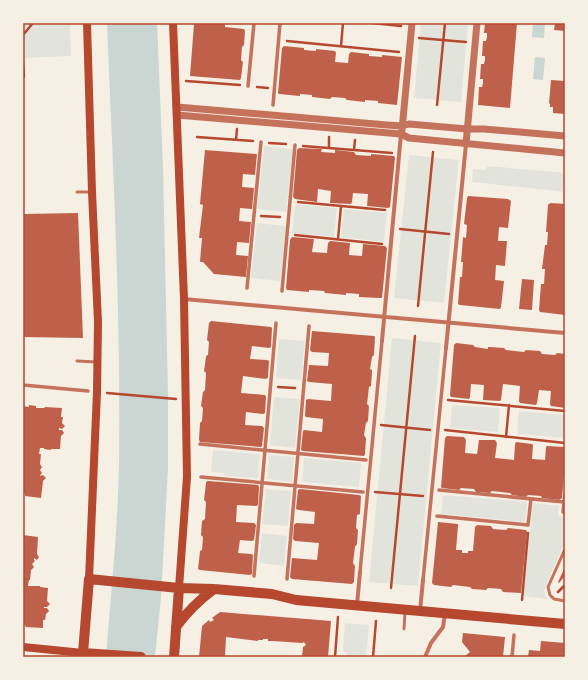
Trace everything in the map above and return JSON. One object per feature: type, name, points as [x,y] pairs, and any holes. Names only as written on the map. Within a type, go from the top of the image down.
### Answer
[{"type":"main road","points":[[83,652],[89,579],[98,362],[98,322],[92,192],[87,23]]},
{"type":"main road","points":[[173,23],[184,299],[187,477],[174,657]]},
{"type":"main road","points":[[89,579],[179,588],[214,589],[272,594],[296,600],[565,624]]},
{"type":"main road","points":[[176,627],[201,599],[214,589]]},
{"type":"main road","points":[[23,647],[83,652],[98,655],[141,657]]},
{"type":"street","points":[[248,86],[254,23]]},
{"type":"street","points":[[273,105],[280,23]]},
{"type":"street","points":[[420,611],[477,23]]},
{"type":"street","points":[[356,606],[402,134],[409,24]]},
{"type":"street","points":[[177,111],[402,126],[409,124],[565,136]]},
{"type":"street","points":[[177,111],[402,134],[409,138],[565,154]]},
{"type":"street","points":[[247,288],[261,142]]},
{"type":"street","points":[[282,291],[295,145]]},
{"type":"street","points":[[184,299],[565,333]]},
{"type":"street","points":[[254,576],[276,323]]},
{"type":"street","points":[[287,579],[309,326]]},
{"type":"street","points":[[23,385],[88,391]]},
{"type":"street","points":[[200,444],[366,460]]},
{"type":"street","points":[[201,477],[363,492]]},
{"type":"street","points":[[440,490],[564,502]]},
{"type":"street","points":[[565,494],[563,512],[565,513]]},
{"type":"street","points":[[437,516],[528,525],[530,499]]},
{"type":"street","points":[[425,657],[430,643],[443,627],[445,614]]},
{"type":"street","points":[[512,657],[514,634]]},
{"type":"lane","points":[[77,192],[92,192]]},
{"type":"lane","points":[[77,361],[98,362]]},
{"type":"lane","points":[[565,549],[548,587],[550,595],[554,599],[565,601]]},
{"type":"lane","points":[[404,629],[406,610]]},
{"type":"path","points":[[23,35],[33,23]]},
{"type":"path","points":[[341,46],[343,23]]},
{"type":"path","points":[[372,23],[409,24]]},
{"type":"path","points":[[437,105],[445,23]]},
{"type":"path","points":[[418,38],[468,43]]},
{"type":"path","points":[[278,40],[404,52]]},
{"type":"path","points":[[23,62],[24,77]]},
{"type":"path","points":[[186,81],[274,88]]},
{"type":"path","points":[[236,140],[237,128]]},
{"type":"path","points":[[270,137],[270,143]]},
{"type":"path","points":[[329,148],[330,137]]},
{"type":"path","points":[[354,150],[355,139]]},
{"type":"path","points":[[418,306],[433,152]]},
{"type":"path","points":[[290,201],[389,210]]},
{"type":"path","points":[[338,239],[341,206]]},
{"type":"path","points":[[254,215],[288,218]]},
{"type":"path","points":[[399,229],[453,234]]},
{"type":"path","points":[[287,234],[386,244]]},
{"type":"path","points":[[392,588],[415,336]]},
{"type":"path","points":[[271,386],[303,389]]},
{"type":"path","points":[[104,393],[170,398]]},
{"type":"path","points":[[448,400],[565,411]]},
{"type":"path","points":[[506,437],[509,406]]},
{"type":"path","points":[[380,425],[434,431]]},
{"type":"path","points":[[445,430],[565,443]]},
{"type":"path","points":[[374,492],[428,497]]},
{"type":"path","points":[[522,600],[528,525]]},
{"type":"path","points":[[335,657],[338,617]]},
{"type":"path","points":[[373,657],[376,621]]},
{"type":"shaded area","points":[[23,23],[70,23],[71,56],[23,58]]},
{"type":"shaded area","points":[[107,23],[157,23],[163,168],[168,395],[168,468],[161,597],[155,657],[106,657],[114,560],[119,463],[119,353],[116,243]]},
{"type":"shaded area","points":[[421,23],[468,23],[461,102],[414,98]]},
{"type":"shaded area","points":[[533,23],[545,23],[544,38],[532,37]]},
{"type":"shaded area","points":[[535,57],[545,58],[543,80],[533,79]]},
{"type":"shaded area","points":[[264,146],[293,149],[286,212],[257,209]]},
{"type":"shaded area","points":[[409,155],[459,160],[444,303],[394,298]]},
{"type":"shaded area","points":[[487,166],[565,173],[565,192],[472,182],[473,169],[486,170]]},
{"type":"shaded area","points":[[295,204],[337,208],[334,237],[292,233]]},
{"type":"shaded area","points":[[344,209],[387,213],[384,242],[341,237]]},
{"type":"shaded area","points":[[257,223],[286,226],[280,281],[251,278]]},
{"type":"shaded area","points":[[392,338],[441,343],[418,586],[369,582]]},
{"type":"shaded area","points":[[279,339],[305,341],[301,380],[276,378]]},
{"type":"shaded area","points":[[274,397],[300,399],[295,448],[270,445]]},
{"type":"shaded area","points":[[452,405],[500,408],[498,432],[450,428]]},
{"type":"shaded area","points":[[519,411],[565,415],[565,438],[517,434]]},
{"type":"shaded area","points":[[213,450],[260,454],[258,478],[224,476],[224,473],[211,472]]},
{"type":"shaded area","points":[[269,455],[294,457],[292,482],[267,479]]},
{"type":"shaded area","points":[[304,458],[361,463],[359,487],[302,482]]},
{"type":"shaded area","points":[[266,489],[291,491],[288,526],[262,524]]},
{"type":"shaded area","points":[[443,495],[527,502],[525,522],[441,514]]},
{"type":"shaded area","points":[[533,503],[559,506],[558,516],[565,517],[565,542],[545,587],[544,592],[547,599],[523,596]]},
{"type":"shaded area","points":[[262,533],[287,536],[284,566],[259,563]]},
{"type":"shaded area","points":[[345,623],[369,625],[366,657],[349,657],[343,650]]},
{"type":"building","points":[[195,23],[225,23],[225,27],[244,29],[244,45],[242,47],[241,60],[243,62],[240,80],[190,76]]},
{"type":"building","points":[[485,23],[517,23],[510,108],[478,105],[479,87],[482,87],[483,83],[483,79],[480,79],[481,64],[484,64],[485,60],[485,56],[482,56],[483,41],[486,41],[487,37],[487,33],[484,33]]},
{"type":"building","points":[[555,23],[565,23],[565,31],[554,30]]},
{"type":"building","points":[[284,46],[304,48],[304,50],[316,51],[316,49],[335,51],[335,62],[348,63],[349,54],[351,52],[369,54],[369,56],[382,57],[382,55],[402,57],[397,105],[378,103],[378,101],[365,100],[365,102],[347,100],[345,98],[332,97],[330,99],[312,97],[312,95],[300,94],[300,96],[279,94],[282,48]]},
{"type":"building","points":[[551,80],[565,81],[565,114],[553,113],[553,107],[550,107]]},
{"type":"building","points":[[299,148],[322,149],[321,152],[335,153],[335,150],[354,152],[356,155],[371,156],[371,154],[394,156],[390,207],[367,206],[368,194],[353,193],[351,204],[330,203],[331,191],[318,189],[317,202],[295,199],[293,197],[297,150]]},
{"type":"building","points":[[205,150],[257,154],[255,175],[243,174],[242,187],[254,188],[252,209],[240,208],[239,221],[251,222],[249,243],[237,242],[236,255],[248,256],[246,277],[214,274],[203,262],[200,262],[202,238],[199,238],[203,205],[200,204]]},
{"type":"building","points":[[468,196],[508,199],[511,201],[508,228],[499,227],[498,241],[507,241],[505,266],[496,265],[495,280],[504,281],[500,309],[458,304],[460,277],[462,277],[463,262],[461,262],[463,237],[466,238],[467,225],[464,224]]},
{"type":"building","points":[[551,203],[565,204],[565,315],[540,312],[539,310],[541,284],[544,284],[545,269],[542,269],[545,245],[547,245],[548,232],[546,232],[548,205]]},
{"type":"building","points":[[78,213],[83,338],[23,337],[23,214]]},
{"type":"building","points":[[292,237],[314,239],[312,252],[327,253],[328,243],[330,241],[350,243],[349,255],[362,256],[363,244],[385,246],[387,248],[382,298],[359,297],[359,294],[346,293],[346,295],[325,293],[324,291],[309,290],[309,292],[287,290],[290,240]]},
{"type":"building","points":[[522,279],[534,280],[532,310],[519,309]]},
{"type":"building","points":[[211,321],[272,328],[271,347],[252,346],[250,359],[269,361],[268,377],[266,379],[243,376],[241,393],[265,395],[266,397],[265,413],[246,412],[245,425],[262,426],[264,428],[261,447],[200,442],[199,440],[203,408],[201,406],[203,392],[205,390],[206,373],[204,371],[206,357],[208,355],[209,342],[207,340],[209,323]]},
{"type":"building","points":[[312,331],[375,337],[374,355],[372,357],[370,369],[372,372],[367,404],[369,406],[368,421],[366,423],[364,435],[366,438],[364,456],[301,450],[304,430],[322,432],[323,419],[305,416],[306,400],[331,401],[332,384],[307,381],[309,365],[328,366],[329,353],[312,352],[310,350]]},
{"type":"building","points":[[456,343],[488,349],[488,347],[490,347],[524,352],[526,350],[540,351],[542,354],[565,354],[565,408],[551,406],[551,391],[539,390],[536,405],[520,403],[520,386],[503,384],[500,401],[483,400],[484,385],[471,384],[469,399],[451,397],[454,345]]},
{"type":"building","points":[[29,405],[36,406],[36,408],[62,408],[62,423],[65,426],[62,429],[59,428],[59,430],[62,430],[64,433],[61,436],[60,449],[51,450],[40,448],[40,464],[42,467],[40,470],[42,473],[40,476],[43,475],[46,478],[43,481],[41,498],[25,496],[25,493],[23,493],[23,406],[29,407]]},
{"type":"building","points":[[447,436],[464,437],[466,440],[465,453],[477,454],[479,440],[495,440],[497,443],[495,458],[514,460],[516,442],[533,445],[532,459],[545,460],[547,446],[565,447],[562,498],[559,500],[542,498],[541,496],[528,495],[526,497],[492,491],[490,493],[476,492],[474,489],[461,488],[459,490],[442,488],[445,438]]},
{"type":"building","points":[[206,482],[258,485],[259,487],[257,506],[237,505],[236,522],[254,523],[256,525],[254,540],[240,540],[238,553],[253,555],[252,574],[250,575],[198,569],[200,551],[202,550],[202,521],[205,519],[206,502],[204,500]]},
{"type":"building","points":[[298,490],[361,496],[360,514],[357,515],[357,544],[355,546],[353,563],[355,566],[354,582],[352,584],[292,579],[290,577],[292,558],[317,560],[319,543],[295,541],[293,539],[294,525],[296,523],[314,524],[315,512],[296,509]]},
{"type":"building","points":[[438,522],[458,524],[456,550],[462,550],[462,553],[473,551],[475,527],[477,525],[491,526],[493,529],[506,530],[508,528],[526,530],[521,593],[503,592],[501,589],[488,588],[486,590],[453,585],[451,587],[434,585],[432,583]]},
{"type":"building","points":[[23,535],[38,537],[37,554],[39,557],[37,560],[34,558],[35,561],[32,564],[34,567],[31,570],[28,586],[48,588],[47,601],[50,604],[47,607],[44,607],[49,611],[46,614],[45,620],[43,620],[43,628],[25,627],[26,626],[23,625]]},
{"type":"building","points":[[565,567],[565,576],[559,583],[558,582]]},
{"type":"building","points":[[220,612],[331,621],[328,657],[302,657],[303,647],[306,645],[304,642],[268,641],[268,639],[258,641],[226,637],[225,657],[199,657],[202,626],[209,620],[210,622],[214,620],[212,618]]},
{"type":"building","points":[[463,633],[505,637],[503,657],[464,657],[470,652],[462,642]]},
{"type":"building","points":[[541,641],[565,643],[565,657],[528,657],[529,650],[540,651]]}]
